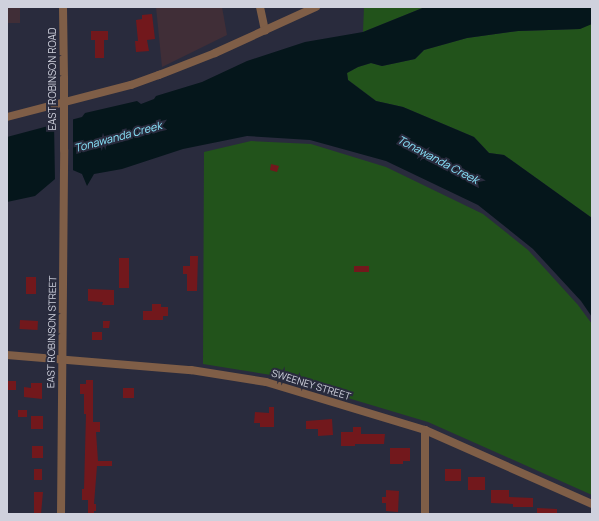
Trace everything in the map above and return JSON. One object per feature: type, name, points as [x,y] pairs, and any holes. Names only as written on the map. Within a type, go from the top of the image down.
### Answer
[{"type":"street","name":"EAST ROBINSON ROAD","points":[[63,7],[64,150]]},
{"type":"street","points":[[260,7],[265,30]]},
{"type":"street","points":[[7,117],[131,85],[188,64],[316,7]]},
{"type":"street","name":"EAST ROBINSON STREET","points":[[61,514],[61,360],[64,150]]},
{"type":"street","name":"SWEENEY STREET","points":[[7,355],[191,370],[266,382],[425,430],[592,504]]},
{"type":"street","points":[[425,430],[425,514]]},
{"type":"shaded area","points":[[7,7],[20,7],[20,23],[7,23]]},
{"type":"shaded area","points":[[156,7],[222,7],[227,35],[162,67]]},
{"type":"green space","points":[[364,7],[425,7],[363,32]]},
{"type":"green space","points":[[592,24],[592,218],[504,155],[489,153],[474,137],[403,107],[376,101],[348,80],[347,73],[358,67],[371,63],[382,66],[415,59],[424,50],[467,38],[518,31],[580,29]]},
{"type":"green space","points":[[251,141],[311,144],[386,167],[483,214],[528,250],[578,305],[592,324],[592,495],[428,422],[271,375],[203,364],[204,152]]},
{"type":"water","name":"Tonawanda Creek","points":[[425,7],[592,7],[592,24],[580,29],[518,31],[467,38],[424,50],[415,59],[382,66],[371,63],[358,67],[347,73],[348,80],[376,101],[403,107],[474,137],[489,153],[504,155],[592,218],[592,317],[581,301],[533,249],[478,205],[386,161],[310,140],[247,136],[183,149],[122,169],[94,174],[87,186],[82,174],[68,168],[35,196],[7,202],[7,137],[82,117],[85,113],[137,101],[141,104],[154,99],[156,96],[202,82],[247,61],[305,42],[363,32]]},
{"type":"pier","points":[[73,118],[73,172],[68,170],[55,182],[54,123]]},
{"type":"building","points":[[152,14],[155,39],[147,40],[149,51],[136,52],[135,41],[138,41],[136,20],[142,19],[142,15]]},
{"type":"building","points":[[91,31],[108,31],[108,40],[104,40],[104,58],[95,58],[95,40],[91,40]]},
{"type":"building","points":[[271,164],[279,166],[277,172],[270,170]]},
{"type":"building","points":[[190,256],[198,256],[197,291],[187,291],[187,274],[183,274],[183,266],[190,266]]},
{"type":"building","points":[[119,258],[129,258],[129,288],[119,288]]},
{"type":"building","points":[[354,266],[369,266],[369,272],[354,272]]},
{"type":"building","points":[[26,277],[36,277],[36,294],[26,294]]},
{"type":"building","points":[[88,289],[114,290],[114,305],[102,305],[103,302],[88,301]]},
{"type":"building","points":[[152,304],[161,304],[161,307],[168,307],[168,316],[163,316],[163,320],[143,320],[143,311],[152,311]]},
{"type":"building","points":[[20,320],[38,321],[38,330],[20,329]]},
{"type":"building","points":[[103,321],[110,321],[109,328],[103,328]]},
{"type":"building","points":[[92,332],[102,332],[102,340],[92,340]]},
{"type":"building","points":[[86,380],[93,380],[93,422],[100,422],[100,432],[96,432],[98,461],[112,461],[112,466],[97,466],[94,504],[96,504],[96,511],[94,511],[94,514],[88,514],[88,500],[82,500],[82,489],[84,489],[86,414],[84,414],[84,394],[80,394],[80,384],[86,384]]},
{"type":"building","points":[[7,381],[16,381],[16,390],[7,390]]},
{"type":"building","points":[[31,383],[42,383],[42,399],[24,397],[24,387],[31,388]]},
{"type":"building","points":[[123,388],[134,388],[134,398],[123,398]]},
{"type":"building","points":[[269,407],[274,407],[274,427],[260,427],[260,423],[254,423],[255,412],[269,413]]},
{"type":"building","points":[[18,410],[27,410],[27,417],[18,417]]},
{"type":"building","points":[[31,416],[43,416],[43,429],[31,429]]},
{"type":"building","points":[[332,419],[333,435],[318,436],[318,429],[306,429],[306,421]]},
{"type":"building","points":[[353,427],[361,427],[361,434],[385,434],[384,444],[355,444],[355,446],[341,446],[341,432],[353,432]]},
{"type":"building","points":[[32,446],[43,446],[43,458],[32,458]]},
{"type":"building","points":[[390,448],[410,448],[410,461],[403,461],[403,464],[390,464]]},
{"type":"building","points":[[34,469],[42,469],[42,480],[34,480]]},
{"type":"building","points":[[445,469],[461,469],[461,481],[445,481]]},
{"type":"building","points":[[468,477],[485,477],[485,490],[468,490]]},
{"type":"building","points":[[386,490],[399,491],[398,512],[386,511],[386,503],[382,503],[382,497],[386,497]]},
{"type":"building","points":[[491,490],[509,490],[509,497],[533,498],[533,507],[513,507],[513,504],[491,503]]},
{"type":"building","points":[[34,492],[43,492],[41,514],[34,514]]},
{"type":"building","points":[[537,508],[557,509],[557,514],[537,514]]}]
